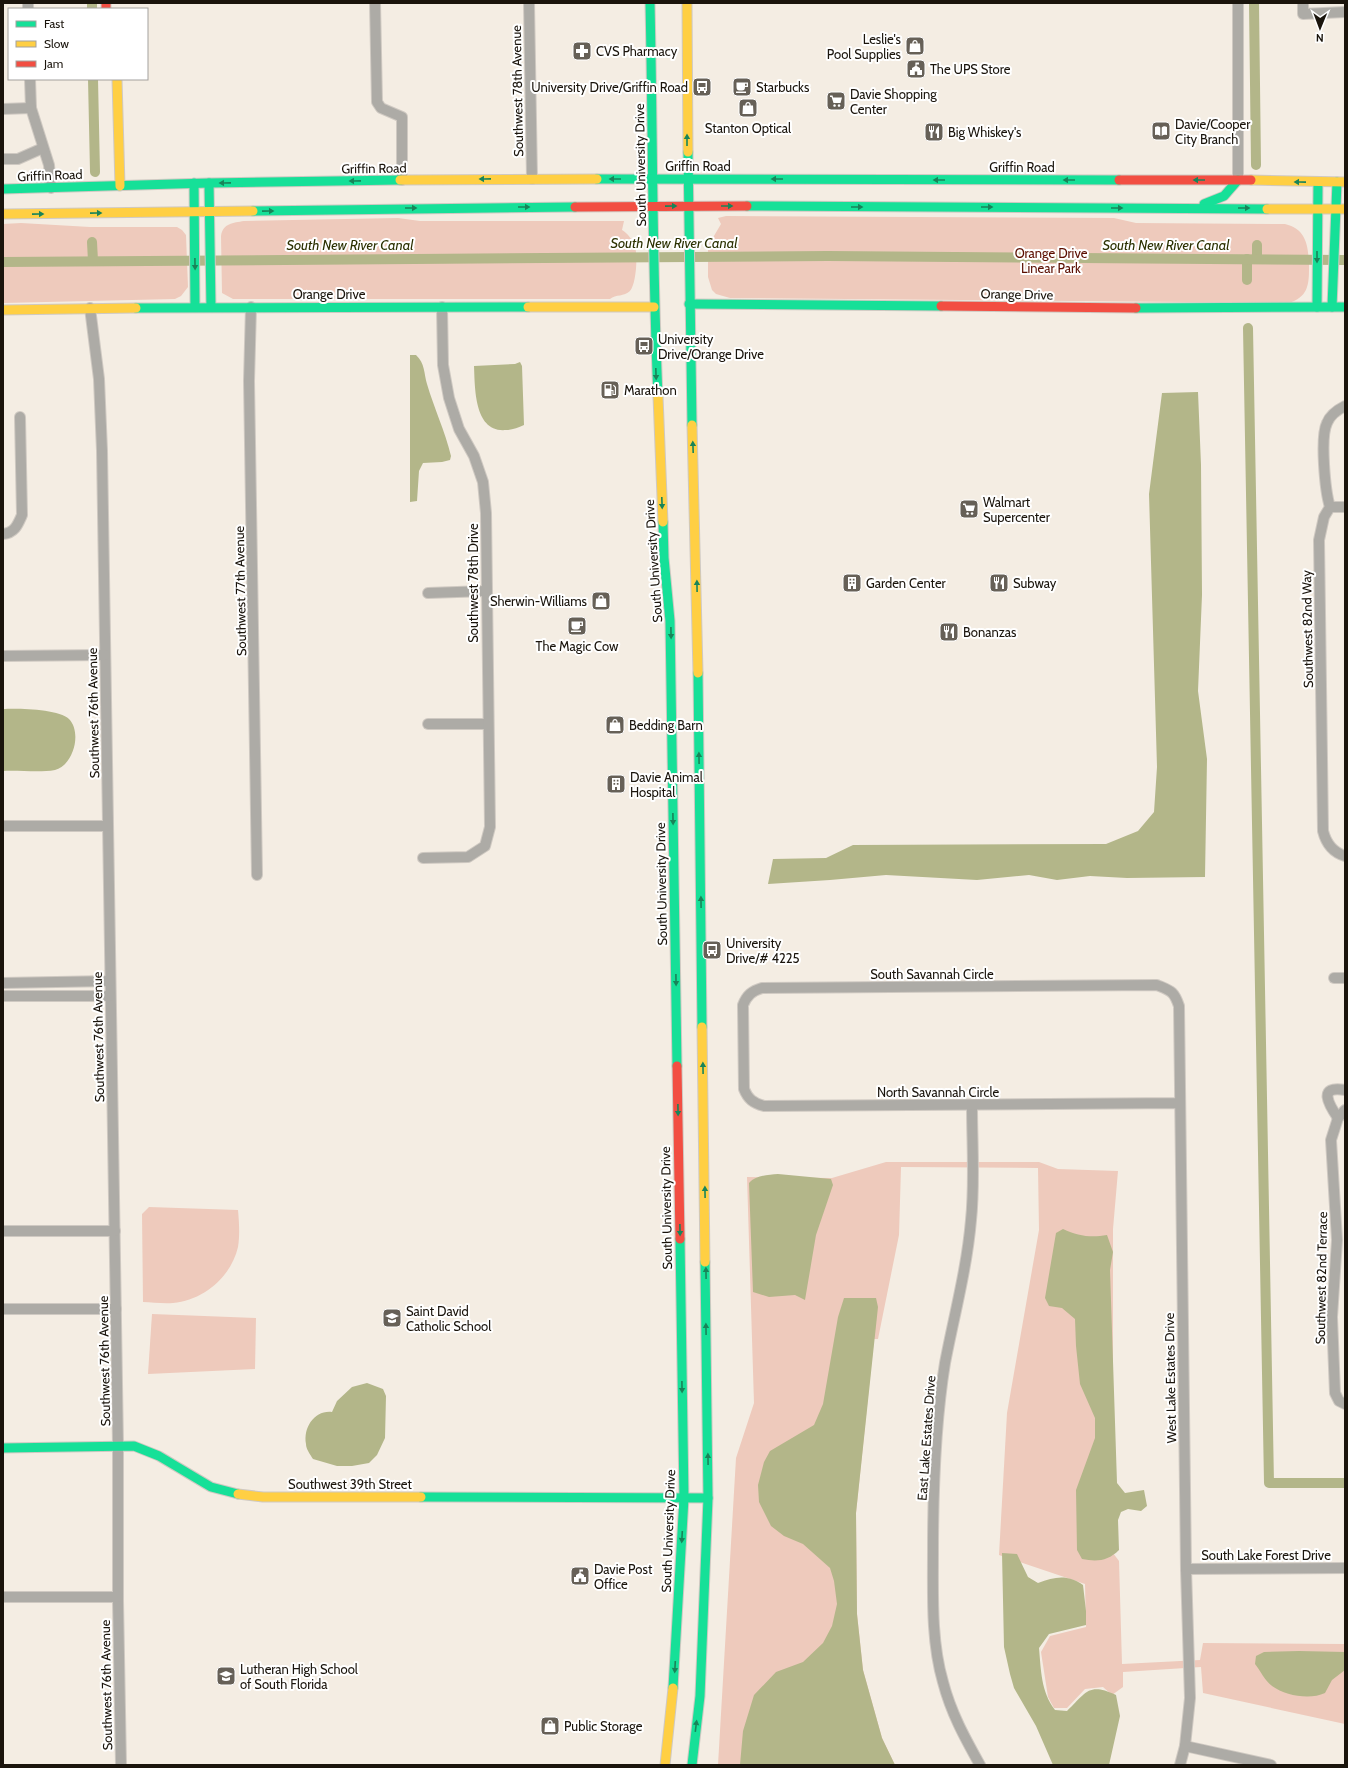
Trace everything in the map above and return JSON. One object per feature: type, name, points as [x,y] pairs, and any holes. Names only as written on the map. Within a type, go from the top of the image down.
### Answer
[{"type":"main road","name":"South University Drive","points":[[650,3],[654,180],[654,308],[664,558],[670,621],[682,941],[685,1164],[684,1498],[673,1695],[665,1765]]},
{"type":"main road","points":[[686,3],[689,304],[697,560],[708,1498],[700,1696],[692,1765]]},
{"type":"main road","points":[[117,80],[120,186]]},
{"type":"main road","name":"Griffin Road","points":[[3,190],[194,183],[532,179],[1238,180],[1341,182]]},
{"type":"main road","points":[[1191,208],[1221,198],[1229,193],[1238,180]]},
{"type":"main road","points":[[1317,307],[1318,182]]},
{"type":"main road","points":[[1332,307],[1335,224],[1340,208],[1341,182]]},
{"type":"main road","points":[[194,183],[195,307]]},
{"type":"main road","points":[[209,183],[211,307]]},
{"type":"main road","points":[[3,214],[654,206],[1340,208]]},
{"type":"main road","name":"Orange Drive","points":[[689,304],[872,304],[1104,308],[1345,307]]},
{"type":"main road","name":"Orange Drive","points":[[3,310],[195,307],[654,308]]},
{"type":"main road","points":[[682,941],[702,941]]},
{"type":"main road","points":[[685,1164],[704,1163]]},
{"type":"main road","name":"Southwest 39th Street","points":[[3,1448],[134,1446],[159,1456],[212,1487],[234,1494],[256,1496],[708,1498]]},
{"type":"street","points":[[374,3],[377,102],[381,108],[402,117],[402,180]]},
{"type":"street","name":"Southwest 78th Avenue","points":[[529,3],[532,179]]},
{"type":"street","points":[[1238,3],[1238,180]]},
{"type":"street","points":[[1303,3],[1303,14],[1345,12]]},
{"type":"street","points":[[30,80],[31,108],[49,165],[51,188]]},
{"type":"street","points":[[3,109],[31,108]]},
{"type":"street","points":[[3,159],[18,159],[43,148]]},
{"type":"street","name":"Southwest 77th Avenue","points":[[251,307],[249,380],[257,875]]},
{"type":"street","name":"Southwest 78th Drive","points":[[423,858],[468,857],[485,846],[490,827],[486,513],[483,482],[474,456],[459,429],[449,398],[443,365],[442,307]]},
{"type":"street","name":"Southwest 76th Avenue","points":[[90,308],[99,380],[102,451],[107,826],[115,1231],[121,1765]]},
{"type":"street","points":[[1345,406],[1332,415],[1324,429],[1323,439],[1326,496],[1330,507],[1345,507]]},
{"type":"street","points":[[3,534],[6,534],[17,527],[22,514],[20,417]]},
{"type":"street","name":"Southwest 82nd Way","points":[[1330,507],[1324,517],[1319,540],[1323,823],[1325,839],[1334,851],[1345,856]]},
{"type":"street","points":[[428,593],[486,591]]},
{"type":"street","points":[[3,656],[105,655]]},
{"type":"street","points":[[428,724],[488,724]]},
{"type":"street","points":[[3,826],[107,826]]},
{"type":"street","points":[[1334,978],[1345,978]]},
{"type":"street","points":[[3,983],[110,982]]},
{"type":"street","name":"South Savannah Circle","points":[[743,1048],[743,1005],[746,997],[752,991],[762,988],[1157,986],[1172,991]]},
{"type":"street","name":"West Lake Estates Drive","points":[[1172,991],[1179,1006],[1186,1568],[1190,1698],[1185,1746],[1180,1765]]},
{"type":"street","points":[[3,996],[110,996]]},
{"type":"street","name":"North Savannah Circle","points":[[743,1048],[744,1089],[747,1097],[754,1103],[764,1106],[1180,1104]]},
{"type":"street","points":[[1338,1118],[1327,1102],[1327,1096],[1334,1088],[1345,1090]]},
{"type":"street","name":"East Lake Estates Drive","points":[[972,1106],[972,1220],[945,1366],[939,1420],[933,1517],[933,1584],[936,1650],[942,1682],[958,1725],[980,1765]]},
{"type":"street","name":"Southwest 82nd Terrace","points":[[1342,1402],[1335,1393],[1332,1317],[1337,1240],[1331,1140],[1338,1118],[1345,1110]]},
{"type":"street","points":[[3,1231],[115,1231]]},
{"type":"street","points":[[3,1309],[116,1310]]},
{"type":"street","name":"South Lake Forest Drive","points":[[1186,1568],[1345,1568]]},
{"type":"street","points":[[3,1597],[118,1597]]},
{"type":"street","points":[[1185,1746],[1270,1765]]},
{"type":"green space","name":"Orange Drive Linear Park","points":[[726,216],[1114,218],[1136,223],[1285,224],[1292,226],[1302,234],[1307,244],[1309,256],[1309,276],[1307,288],[1301,297],[1288,303],[730,298],[716,294],[712,290],[708,277],[708,246],[721,224],[718,218]]},
{"type":"green space","points":[[398,218],[420,221],[624,221],[622,230],[632,240],[636,251],[636,270],[634,282],[628,293],[615,296],[610,299],[233,299],[222,293],[221,236],[224,228],[229,224],[244,221]]},
{"type":"green space","points":[[21,223],[90,227],[177,227],[186,235],[188,287],[181,296],[175,299],[3,303],[3,224]]},
{"type":"green space","points":[[886,1162],[1039,1162],[1058,1169],[1118,1171],[1113,1229],[1113,1553],[1119,1561],[1122,1664],[1200,1660],[1203,1643],[1345,1644],[1345,1724],[1203,1693],[1201,1667],[1123,1672],[1123,1687],[1112,1695],[1103,1687],[1085,1689],[1067,1708],[1054,1708],[1048,1697],[1041,1652],[1050,1636],[1086,1627],[1085,1584],[999,1555],[1007,1413],[1039,1230],[1038,1168],[901,1167],[899,1235],[878,1339],[874,1339],[856,1513],[857,1614],[863,1670],[882,1738],[895,1765],[718,1765],[736,1458],[754,1403],[747,1177],[832,1178]]},
{"type":"green space","points":[[149,1207],[238,1210],[238,1247],[229,1268],[223,1277],[205,1292],[184,1301],[173,1303],[143,1302],[142,1214]]},
{"type":"green space","points":[[152,1314],[256,1318],[255,1369],[148,1374]]},
{"type":"shaded area","points":[[410,355],[416,355],[423,365],[427,384],[451,456],[450,460],[442,462],[423,463],[419,471],[417,501],[410,502]]},
{"type":"shaded area","points":[[520,362],[522,366],[524,425],[510,430],[495,429],[482,417],[478,407],[474,366],[515,364]]},
{"type":"shaded area","points":[[1198,392],[1201,465],[1202,595],[1198,691],[1207,759],[1205,877],[1127,878],[1090,876],[1057,880],[1029,875],[977,880],[886,875],[768,884],[773,859],[826,858],[853,845],[1106,844],[1138,831],[1154,812],[1157,767],[1149,494],[1162,393]]},
{"type":"shaded area","points":[[3,709],[47,711],[69,719],[75,732],[75,740],[74,748],[67,762],[62,767],[55,770],[3,771]]},
{"type":"shaded area","points":[[778,1174],[831,1179],[833,1185],[816,1235],[805,1300],[795,1295],[769,1297],[753,1292],[749,1183],[755,1178]]},
{"type":"shaded area","points":[[1063,1229],[1085,1236],[1107,1235],[1113,1252],[1110,1270],[1117,1483],[1125,1493],[1144,1490],[1147,1506],[1141,1511],[1128,1509],[1121,1512],[1118,1520],[1119,1550],[1115,1554],[1102,1560],[1082,1559],[1077,1550],[1076,1490],[1095,1438],[1095,1418],[1080,1384],[1075,1319],[1062,1308],[1049,1306],[1045,1298],[1056,1233]]},
{"type":"shaded area","points":[[844,1298],[876,1298],[878,1307],[856,1513],[857,1614],[863,1670],[882,1738],[895,1765],[740,1765],[743,1731],[754,1695],[776,1672],[803,1662],[823,1643],[832,1626],[837,1604],[834,1581],[830,1568],[803,1544],[784,1536],[771,1526],[759,1502],[758,1485],[764,1462],[770,1451],[814,1425],[823,1404],[838,1317]]},
{"type":"shaded area","points":[[367,1383],[383,1389],[386,1396],[385,1438],[377,1455],[369,1463],[352,1466],[337,1466],[313,1459],[307,1448],[306,1432],[308,1426],[320,1414],[332,1412],[337,1401],[352,1387]]},
{"type":"shaded area","points":[[1002,1553],[1017,1554],[1028,1577],[1038,1583],[1055,1578],[1066,1578],[1072,1579],[1083,1585],[1086,1625],[1049,1634],[1039,1648],[1041,1673],[1047,1696],[1055,1710],[1067,1711],[1088,1691],[1099,1689],[1116,1695],[1120,1716],[1109,1765],[1053,1765],[1036,1726],[1014,1688],[1004,1647]]},
{"type":"shaded area","points":[[1264,1652],[1345,1652],[1345,1670],[1332,1680],[1325,1693],[1312,1696],[1298,1696],[1284,1692],[1269,1684],[1255,1664],[1256,1656]]},
{"type":"waterway","points":[[92,3],[92,8]]},
{"type":"waterway","points":[[1254,3],[1256,165]]},
{"type":"waterway","points":[[93,80],[95,172]]},
{"type":"waterway","points":[[92,242],[93,261]]},
{"type":"waterway","points":[[1257,245],[1257,259]]},
{"type":"waterway","name":"South New River Canal","points":[[3,262],[828,256],[1345,260]]},
{"type":"waterway","points":[[1247,259],[1247,280]]},
{"type":"waterway","points":[[1248,328],[1269,1483],[1345,1483]]},
{"type":"traffic: fast","points":[[650,3],[658,396]]},
{"type":"traffic: fast","points":[[688,152],[692,425]]},
{"type":"traffic: fast","points":[[597,179],[1119,180]]},
{"type":"traffic: fast","points":[[3,189],[209,183],[400,180]]},
{"type":"traffic: fast","points":[[1204,204],[1224,196],[1238,180]]},
{"type":"traffic: fast","points":[[1317,307],[1318,182]]},
{"type":"traffic: fast","points":[[1332,307],[1337,182]]},
{"type":"traffic: fast","points":[[194,183],[195,307]]},
{"type":"traffic: fast","points":[[209,183],[211,307]]},
{"type":"traffic: fast","points":[[747,206],[1267,209]]},
{"type":"traffic: fast","points":[[253,211],[575,207]]},
{"type":"traffic: fast","points":[[689,304],[941,306]]},
{"type":"traffic: fast","points":[[136,308],[528,307]]},
{"type":"traffic: fast","points":[[1136,308],[1345,307]]},
{"type":"traffic: fast","points":[[663,522],[664,558],[670,621],[677,1066]]},
{"type":"traffic: fast","points":[[698,673],[702,1027]]},
{"type":"traffic: fast","points":[[673,1688],[684,1498],[680,1239]]},
{"type":"traffic: fast","points":[[692,1765],[700,1696],[708,1498],[705,1262]]},
{"type":"traffic: fast","points":[[3,1448],[134,1446],[159,1456],[211,1487],[238,1494]]},
{"type":"traffic: fast","points":[[421,1497],[708,1498]]},
{"type":"traffic: slow","points":[[687,3],[688,152]]},
{"type":"traffic: slow","points":[[117,80],[120,186]]},
{"type":"traffic: slow","points":[[400,180],[597,179]]},
{"type":"traffic: slow","points":[[1251,180],[1345,182]]},
{"type":"traffic: slow","points":[[1267,209],[1345,209]]},
{"type":"traffic: slow","points":[[3,214],[253,211]]},
{"type":"traffic: slow","points":[[528,307],[654,307]]},
{"type":"traffic: slow","points":[[3,310],[136,308]]},
{"type":"traffic: slow","points":[[658,396],[663,522]]},
{"type":"traffic: slow","points":[[692,425],[698,673]]},
{"type":"traffic: slow","points":[[702,1027],[705,1262]]},
{"type":"traffic: slow","points":[[238,1494],[263,1497],[421,1497]]},
{"type":"traffic: slow","points":[[665,1765],[673,1688]]},
{"type":"traffic: jam","points":[[106,3],[106,8]]},
{"type":"traffic: jam","points":[[1119,180],[1251,180]]},
{"type":"traffic: jam","points":[[575,207],[747,206]]},
{"type":"traffic: jam","points":[[941,306],[1136,308]]},
{"type":"traffic: jam","points":[[677,1066],[680,1239]]},
{"type":"place","name":"Leslie's Pool Supplies","points":[[915,46]]},
{"type":"place","name":"CVS Pharmacy","points":[[582,51]]},
{"type":"place","name":"The UPS Store","points":[[916,69]]},
{"type":"place","name":"University Drive/Griffin Road","points":[[702,87]]},
{"type":"place","name":"Starbucks","points":[[742,87]]},
{"type":"place","name":"Davie Shopping Center","points":[[836,101]]},
{"type":"place","name":"Stanton Optical","points":[[748,108]]},
{"type":"place","name":"Davie/Cooper City Branch","points":[[1161,131]]},
{"type":"place","name":"Big Whiskey's","points":[[934,132]]},
{"type":"place","name":"University Drive/Orange Drive","points":[[644,346]]},
{"type":"place","name":"Marathon","points":[[610,390]]},
{"type":"place","name":"Walmart Supercenter","points":[[969,509]]},
{"type":"place","name":"Garden Center","points":[[852,583]]},
{"type":"place","name":"Subway","points":[[999,583]]},
{"type":"place","name":"Sherwin-Williams","points":[[601,601]]},
{"type":"place","name":"The Magic Cow","points":[[577,626]]},
{"type":"place","name":"Bonanzas","points":[[949,632]]},
{"type":"place","name":"Bedding Barn","points":[[615,725]]},
{"type":"place","name":"Davie Animal Hospital","points":[[616,784]]},
{"type":"place","name":"University Drive/# 4225","points":[[712,950]]},
{"type":"place","name":"Saint David Catholic School","points":[[392,1318]]},
{"type":"place","name":"Davie Post Office","points":[[580,1576]]},
{"type":"place","name":"Lutheran High School of South Florida","points":[[226,1676]]},
{"type":"place","name":"Public Storage","points":[[550,1726]]}]
